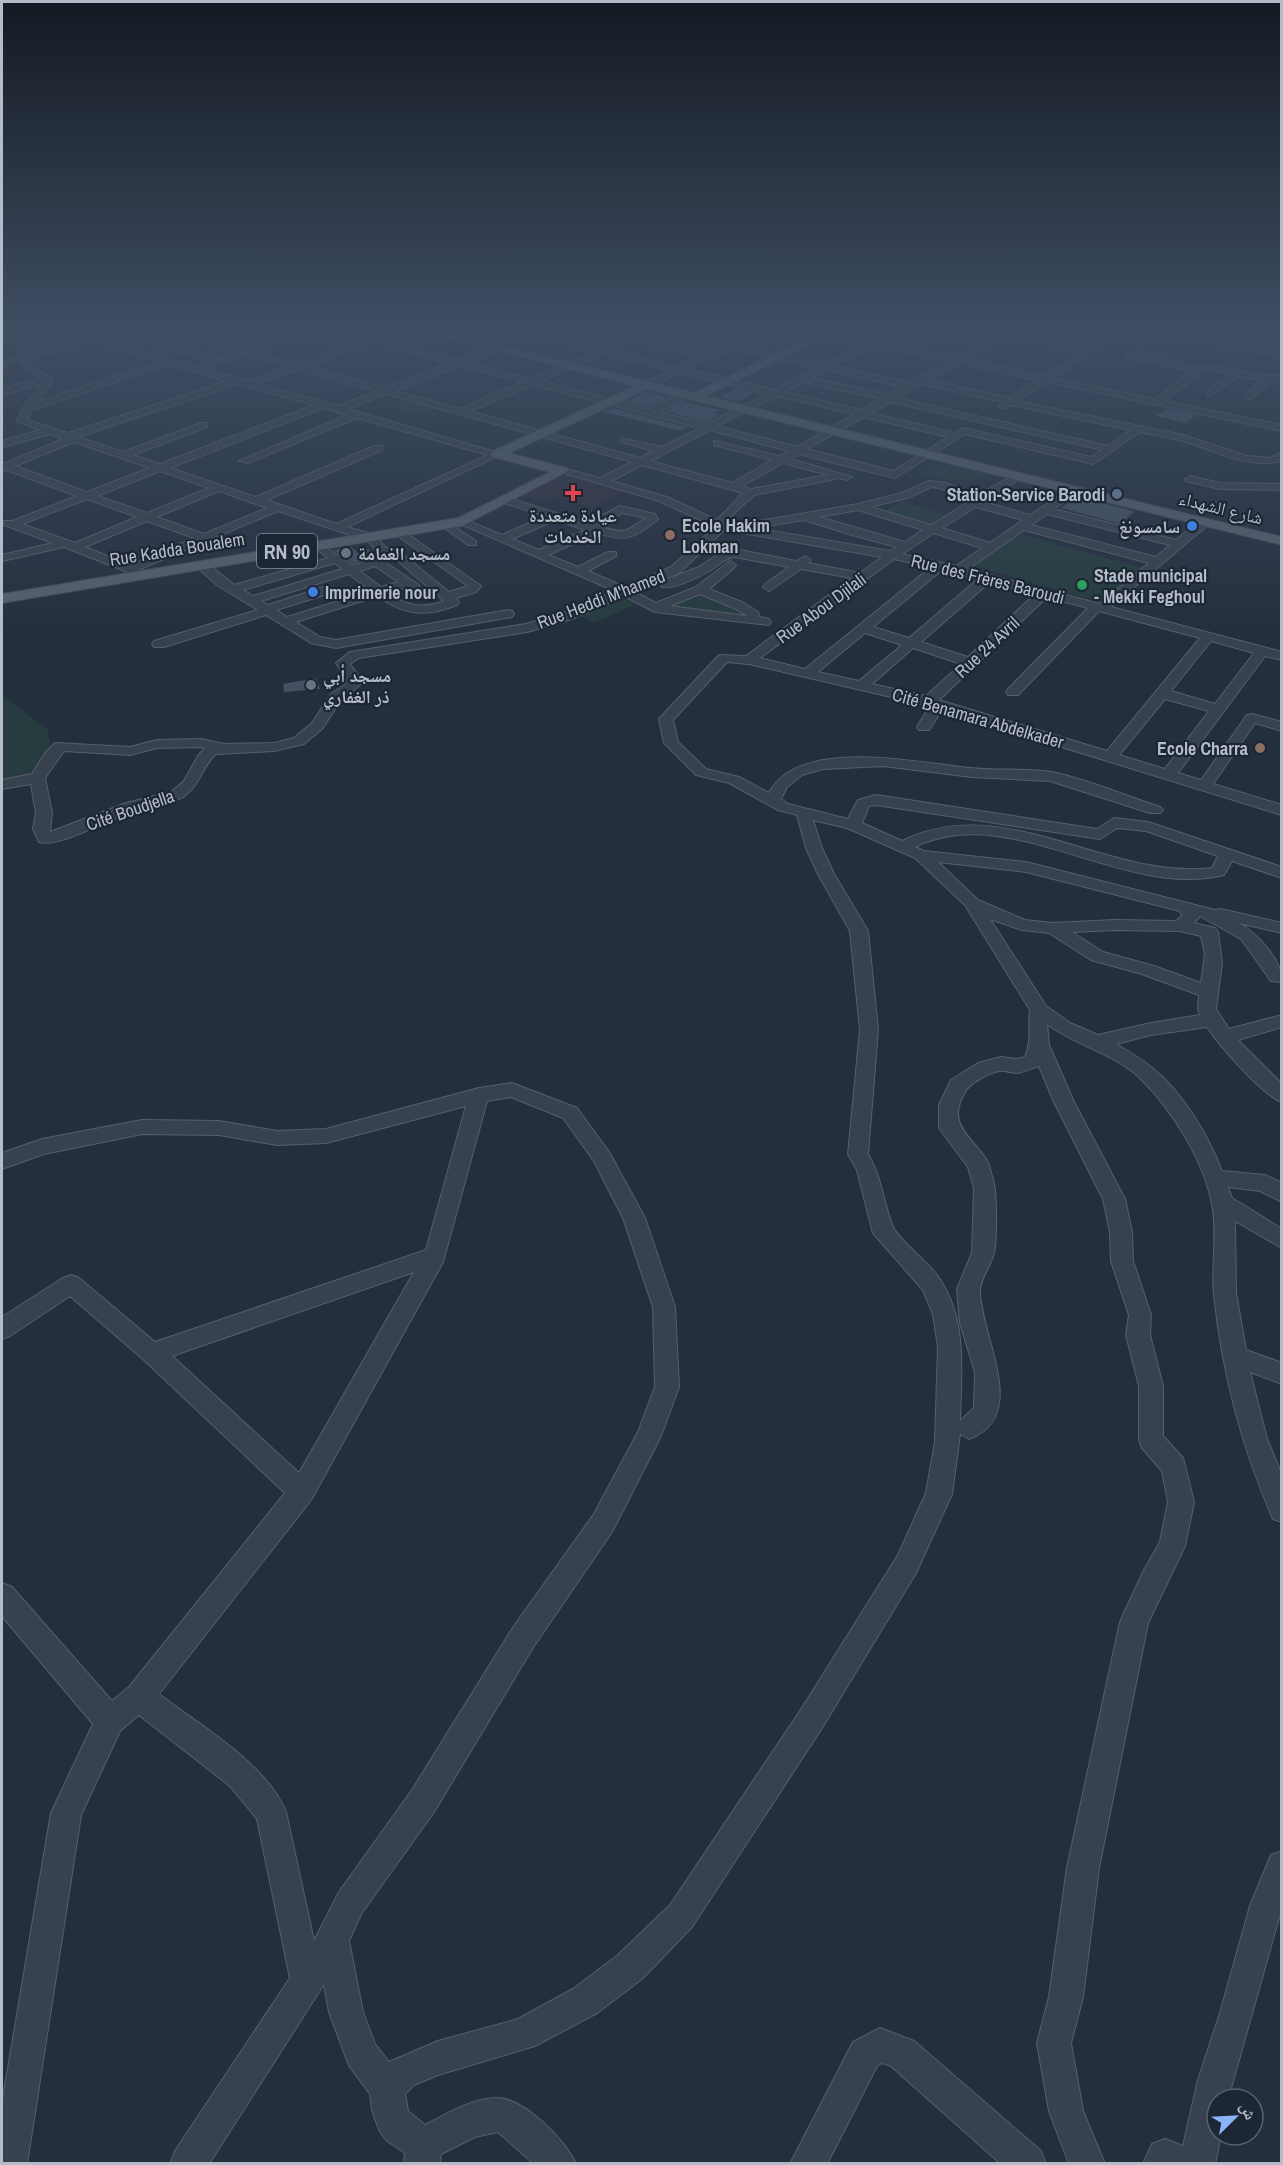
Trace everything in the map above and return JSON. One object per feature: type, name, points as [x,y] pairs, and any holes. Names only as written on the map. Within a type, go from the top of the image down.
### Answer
[{"type":"main road","points":[[497,454],[548,430]]},
{"type":"main road","name":"شارع الشهداء","points":[[827,430],[1281,541]]},
{"type":"main road","points":[[497,454],[562,471]]},
{"type":"main road","name":"Rue Kadda Boualem","points":[[2,599],[136,572],[202,565],[462,522],[562,471]]},
{"type":"street","points":[[3,466],[92,430]]},
{"type":"street","points":[[122,456],[191,430]]},
{"type":"street","points":[[7,523],[160,469],[260,430]]},
{"type":"street","points":[[244,460],[318,430]]},
{"type":"street","points":[[414,430],[497,454]]},
{"type":"street","points":[[526,430],[751,492],[855,478],[908,476],[966,430]]},
{"type":"street","points":[[671,430],[855,478]]},
{"type":"street","points":[[602,482],[704,430]]},
{"type":"street","points":[[722,430],[895,475]]},
{"type":"street","points":[[941,430],[1093,461],[1137,430]]},
{"type":"street","points":[[1031,430],[1110,448]]},
{"type":"street","points":[[1137,430],[1183,438],[1246,459],[1270,461],[1278,459],[1281,455]]},
{"type":"street","points":[[4,441],[49,431],[369,538],[381,549],[402,559],[453,602],[439,607],[409,610],[397,605],[319,546]]},
{"type":"street","points":[[734,488],[831,431]]},
{"type":"street","points":[[625,440],[662,450]]},
{"type":"street","points":[[256,501],[378,448]]},
{"type":"street","points":[[140,462],[162,454]]},
{"type":"street","points":[[336,528],[497,454]]},
{"type":"street","points":[[1260,485],[1259,473],[1270,461]]},
{"type":"street","points":[[3,466],[205,537]]},
{"type":"street","points":[[562,471],[674,504],[722,526],[748,526],[808,518],[906,495],[929,484],[942,485],[1027,522],[1158,561]]},
{"type":"street","name":"Rue Abou Djilali","points":[[749,660],[892,555],[933,530],[1012,475]]},
{"type":"street","points":[[1190,479],[1220,486],[1281,487]]},
{"type":"street","points":[[2,558],[69,545],[148,517],[218,488]]},
{"type":"street","points":[[860,521],[906,547],[962,568],[1074,490]]},
{"type":"street","name":"Rue Heddi M'hamed","points":[[356,655],[527,628],[568,616],[629,593],[675,570],[722,526],[723,518],[751,492]]},
{"type":"street","points":[[505,500],[618,536],[628,535],[652,519],[651,516]]},
{"type":"street","points":[[540,554],[592,528],[620,509],[651,516],[674,504]]},
{"type":"street","points":[[858,507],[860,521]]},
{"type":"street","points":[[7,523],[136,572],[205,537],[276,508]]},
{"type":"street","points":[[1045,510],[1178,544]]},
{"type":"street","points":[[504,538],[556,516]]},
{"type":"street","points":[[808,518],[860,521],[933,530],[991,547]]},
{"type":"street","points":[[462,522],[629,593],[655,608],[765,622],[789,630]]},
{"type":"street","points":[[1013,692],[1099,608],[1205,522]]},
{"type":"street","points":[[446,524],[472,543]]},
{"type":"street","name":"Rue des Frères Baroudi","points":[[722,526],[892,555],[940,566],[962,568],[987,578],[1281,656]]},
{"type":"street","points":[[655,608],[700,590],[717,576],[761,533],[756,528],[748,526]]},
{"type":"street","points":[[398,532],[475,587],[448,596]]},
{"type":"street","points":[[349,541],[439,607]]},
{"type":"street","points":[[769,587],[826,544]]},
{"type":"street","points":[[402,559],[426,552]]},
{"type":"street","points":[[579,571],[612,554]]},
{"type":"street","points":[[629,593],[703,570],[724,555],[740,554],[864,577]]},
{"type":"street","points":[[263,555],[305,583]]},
{"type":"street","points":[[234,589],[336,559]]},
{"type":"street","points":[[253,600],[376,562]]},
{"type":"street","points":[[2,784],[37,777],[51,754],[60,747],[130,752],[157,744],[201,743],[223,748],[274,747],[299,741],[317,726],[336,697],[352,685],[353,678],[343,663],[356,655],[336,644],[316,640],[234,589],[202,565]]},
{"type":"street","points":[[808,673],[940,566]]},
{"type":"street","points":[[423,578],[450,569]]},
{"type":"street","points":[[675,570],[688,576]]},
{"type":"street","points":[[703,570],[717,576]]},
{"type":"street","points":[[863,685],[987,578]]},
{"type":"street","points":[[159,644],[365,579]]},
{"type":"street","points":[[287,621],[408,583]]},
{"type":"street","points":[[700,590],[740,606],[765,622]]},
{"type":"street","name":"Rue 24 Avril","points":[[924,727],[934,703],[970,662],[1044,593]]},
{"type":"street","points":[[336,644],[508,614]]},
{"type":"street","points":[[863,628],[970,662]]},
{"type":"street","points":[[1110,757],[1208,637]]},
{"type":"street","points":[[1168,776],[1216,709],[1262,651]]},
{"type":"street","name":"Cité Benamara Abdelkader","points":[[772,801],[734,780],[701,772],[671,743],[666,719],[669,714],[723,658],[749,660],[934,703],[1281,810]]},
{"type":"street","points":[[1161,693],[1216,709]]},
{"type":"street","points":[[1204,786],[1252,718],[1281,727]]},
{"type":"street","name":"Cité Boudjella","points":[[37,777],[44,813],[41,829],[45,838],[82,827],[131,806],[176,795],[190,784],[205,756],[212,750],[223,748]]},
{"type":"street","points":[[1155,810],[1052,777],[972,773],[883,762],[822,765],[796,772],[781,784],[772,801],[804,814],[853,825],[904,846],[921,855],[971,902],[990,914],[1022,925],[1053,928],[1115,925],[1180,926],[1209,932],[1214,947],[1215,962],[1208,992],[1207,1013],[1259,1076],[1281,1095]]},
{"type":"street","points":[[853,825],[863,803],[876,800],[891,800],[939,811],[1100,834],[1114,823],[1148,827],[1281,873]]},
{"type":"street","points":[[387,2088],[402,2073],[438,2058],[522,2034],[585,2001],[630,1968],[681,1916],[812,1718],[907,1564],[939,1494],[947,1442],[949,1393],[950,1347],[944,1314],[932,1286],[920,1270],[884,1233],[869,1177],[858,1154],[869,1030],[859,931],[826,874],[814,848],[804,814]]},
{"type":"street","points":[[904,846],[928,833],[985,829],[1141,869],[1193,876],[1218,872],[1227,855]]},
{"type":"street","points":[[921,855],[1026,867],[1188,908],[1231,915],[1281,928]]},
{"type":"street","points":[[971,902],[1039,1010],[1062,1027],[1096,1042],[1145,1072],[1162,1089],[1201,1143],[1223,1203],[1226,1239],[1225,1293],[1236,1356],[1255,1439],[1281,1508]]},
{"type":"street","points":[[1180,926],[1191,918],[1188,908]]},
{"type":"street","points":[[1206,912],[1247,935],[1277,977]]},
{"type":"street","points":[[1053,928],[1097,956],[1148,970],[1208,992]]},
{"type":"street","points":[[1039,1010],[1037,1027],[1040,1045],[1053,1071],[1064,1102],[1114,1199],[1121,1232],[1122,1262],[1140,1315],[1138,1335],[1150,1386],[1151,1440],[1174,1466],[1181,1502],[1172,1546],[1152,1581],[1134,1622],[1083,1868],[1066,1997],[1054,2043],[1066,2111],[1087,2163]]},
{"type":"street","points":[[1096,1042],[1151,1029],[1212,1020]]},
{"type":"street","points":[[1224,1036],[1243,1033],[1260,1025],[1281,1021]]},
{"type":"street","points":[[969,1428],[986,1413],[987,1372],[972,1323],[968,1289],[983,1253],[985,1188],[978,1164],[949,1128],[949,1105],[958,1085],[985,1068],[1001,1064],[1018,1066],[1033,1061],[1040,1045]]},
{"type":"street","points":[[2,1161],[42,1147],[142,1127],[219,1128],[277,1138],[326,1136],[479,1095],[512,1090],[570,1113],[602,1157],[634,1218],[664,1307],[667,1387],[649,1436],[603,1522],[524,1636],[423,1801],[350,1904],[333,1941],[188,2163]]},
{"type":"street","points":[[9,2163],[66,1813],[110,1721],[139,1697],[302,1492],[435,1256],[479,1095]]},
{"type":"street","points":[[1214,1178],[1265,1183],[1281,1194]]},
{"type":"street","points":[[1223,1203],[1281,1240]]},
{"type":"street","points":[[152,1353],[435,1256]]},
{"type":"street","points":[[2,1329],[71,1284],[152,1353],[302,1492]]},
{"type":"street","points":[[1236,1356],[1281,1374]]},
{"type":"street","points":[[2,1596],[110,1721]]},
{"type":"street","points":[[139,1697],[241,1775],[271,1812],[307,1982]]},
{"type":"street","points":[[1197,2163],[1215,2080],[1237,2013],[1266,1906],[1281,1866]]},
{"type":"street","points":[[333,1941],[346,2012],[362,2055],[387,2088],[390,2118],[423,2154],[477,2119],[500,2115],[525,2130],[558,2163]]},
{"type":"street","points":[[808,2163],[865,2054],[880,2044],[902,2053],[1028,2163]]},
{"type":"street","points":[[1161,2163],[1165,2157],[1183,2163]]},
{"type":"shaded area","name":"عيادة متعددة الخدمات","points":[[563,474],[624,491],[592,508],[555,497],[545,502],[521,495]]},
{"type":"green space","points":[[934,464],[945,466],[949,464],[991,475],[972,480],[956,480],[921,473]]},
{"type":"green space","points":[[902,501],[945,514],[928,525],[885,511]]},
{"type":"green space","name":"Stade municipal - Mekki Feghoul","points":[[1017,533],[1142,568],[1103,603],[974,566]]},
{"type":"green space","points":[[700,591],[753,616],[662,608]]},
{"type":"green space","points":[[622,598],[636,604],[594,623],[580,616]]},
{"type":"green space","points":[[2,695],[48,730],[50,745],[35,774],[2,779]]},
{"type":"building","points":[[1077,497],[1135,511],[1121,524],[1061,508]]},
{"type":"building","points":[[351,547],[363,560],[352,563],[333,550]]},
{"type":"building","points":[[316,678],[320,689],[284,692],[283,684]]},
{"type":"place","name":"عيادة متعددة الخدمات","points":[[573,493]]},
{"type":"place","name":"Station-Service Barodi","points":[[1117,494]]},
{"type":"place","name":"سامسونغ","points":[[1192,526]]},
{"type":"place","name":"Ecole Hakim Lokman","points":[[670,535]]},
{"type":"place","name":"مسجد الغمامة","points":[[346,553]]},
{"type":"place","name":"Stade municipal - Mekki Feghoul","points":[[1082,585]]},
{"type":"place","name":"Imprimerie nour","points":[[313,592]]},
{"type":"place","name":"مسجد أبي ذر الغفاري","points":[[311,685]]},
{"type":"place","name":"Ecole Charra","points":[[1260,748]]}]
